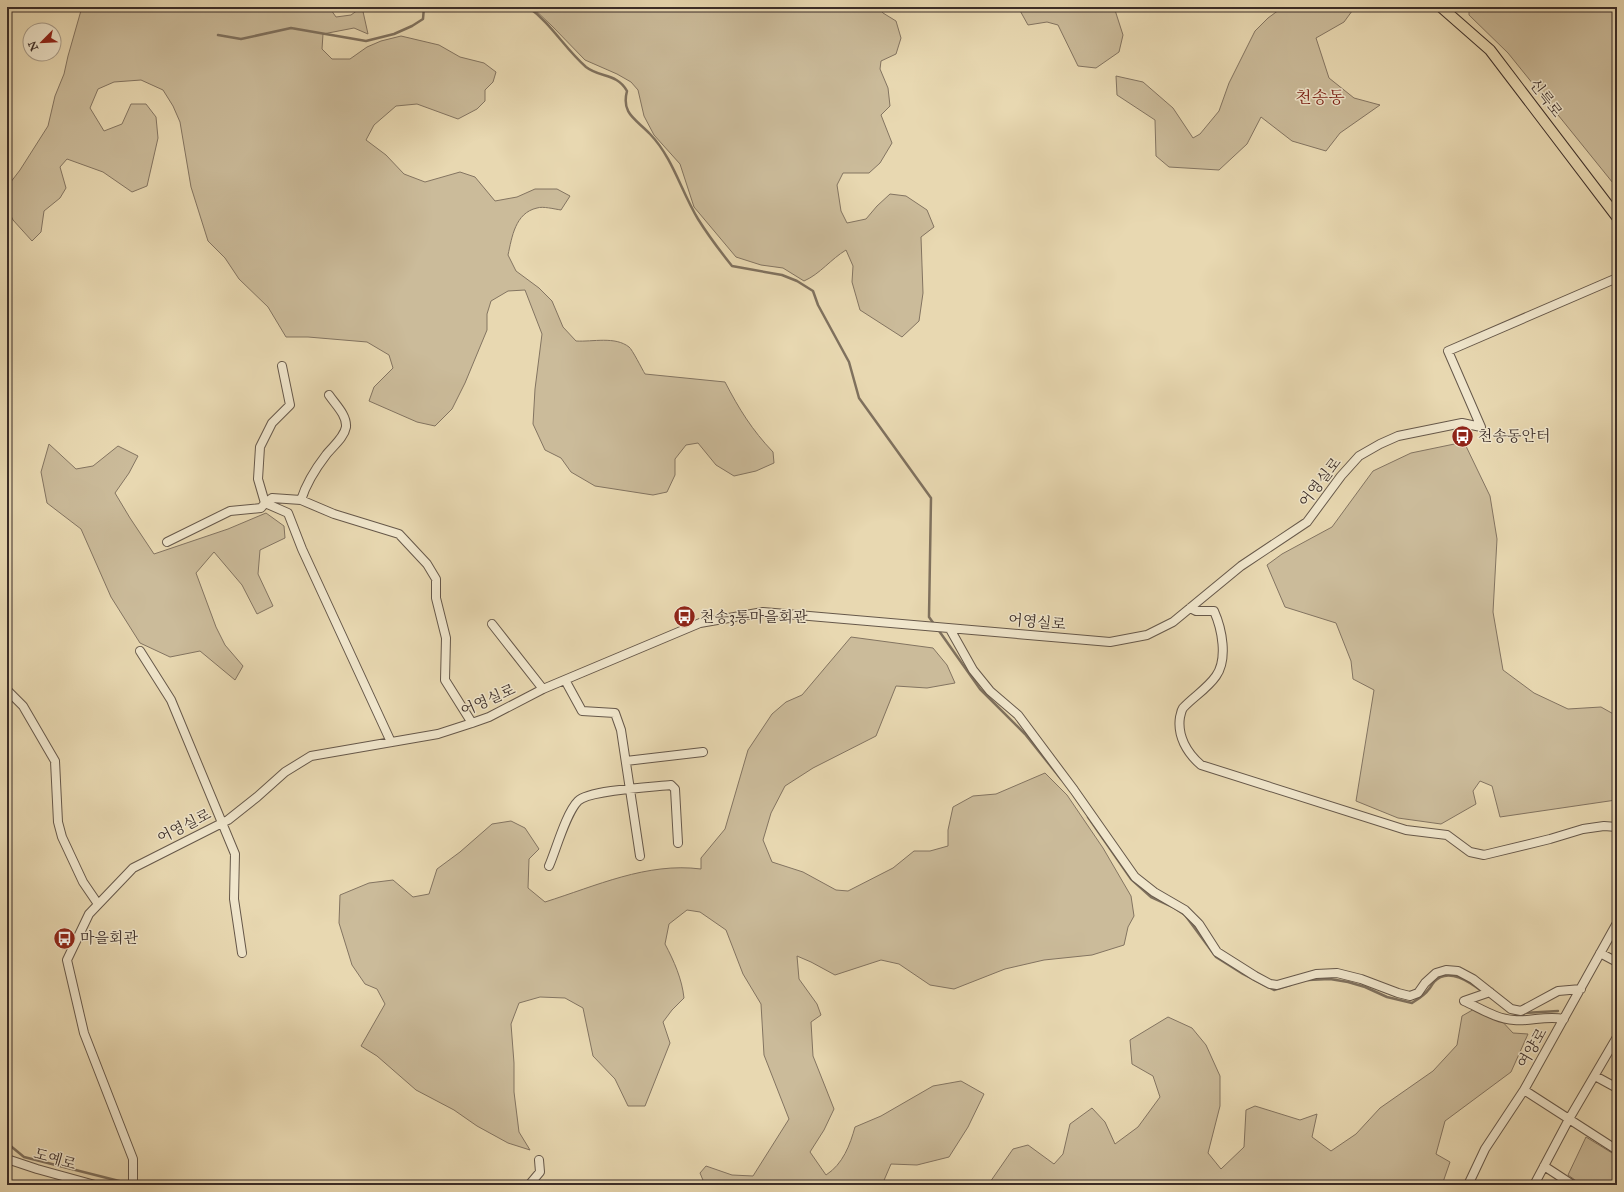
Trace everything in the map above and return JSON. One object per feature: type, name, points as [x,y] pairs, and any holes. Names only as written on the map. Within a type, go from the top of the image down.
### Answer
[{"type":"main road","name":"신륵로","points":[[1441,7],[1490,50],[1617,217]]},
{"type":"street","name":"어영실로","points":[[133,1185],[133,1159],[84,1033],[67,960],[89,914],[133,868],[222,822],[258,797],[285,772],[311,756],[438,734],[489,717],[543,689],[700,623],[763,612],[923,624],[947,628],[1110,642],[1148,635],[1173,622],[1241,566],[1308,522],[1341,476],[1359,456],[1398,436],[1462,423],[1481,427],[1448,351],[1617,278]]},
{"type":"street","points":[[265,503],[258,479],[260,447],[272,424],[290,405],[282,366]]},
{"type":"street","points":[[301,500],[316,468],[342,435],[346,426],[343,414],[329,395]]},
{"type":"street","points":[[168,542],[230,511],[261,508],[272,498],[301,500],[334,514],[399,534],[427,564],[436,579],[436,598],[446,638],[445,680],[472,723]]},
{"type":"street","points":[[265,503],[288,513],[302,549],[392,742]]},
{"type":"street","points":[[1190,608],[1196,611],[1214,611],[1222,639],[1222,657],[1217,675],[1182,709],[1179,725],[1184,743],[1193,758],[1201,765],[1406,830],[1447,835],[1470,852],[1484,855],[1550,839],[1583,829],[1604,826],[1617,827]]},
{"type":"street","points":[[492,624],[543,689]]},
{"type":"street","points":[[947,628],[973,670],[990,691],[1018,715],[1074,790],[1135,877],[1154,892],[1185,910],[1199,924],[1216,952],[1270,984],[1277,985],[1316,974],[1337,973],[1361,979],[1410,996],[1418,993],[1436,973],[1446,970],[1458,971],[1473,979],[1512,1009],[1521,1011],[1558,991],[1581,989]]},
{"type":"street","points":[[140,651],[171,700],[235,854],[234,899],[242,952]]},
{"type":"street","points":[[565,680],[582,711],[616,713],[621,730],[640,856]]},
{"type":"street","points":[[7,690],[23,706],[55,761],[58,822],[62,837],[83,882],[98,904]]},
{"type":"street","points":[[626,761],[703,752]]},
{"type":"street","points":[[549,866],[570,811],[578,800],[587,796],[671,785],[674,789],[678,843]]},
{"type":"street","name":"여양로","points":[[1468,1185],[1485,1149],[1524,1090],[1617,923]]},
{"type":"street","points":[[1600,953],[1617,962]]},
{"type":"street","points":[[1490,992],[1464,1001],[1499,1018],[1514,1020],[1539,1017],[1564,1019]]},
{"type":"street","points":[[1534,1185],[1569,1119],[1617,1037]]},
{"type":"street","points":[[1595,1076],[1617,1088]]},
{"type":"street","points":[[1524,1090],[1617,1150]]},
{"type":"street","name":"도예로","points":[[7,1159],[95,1185]]},
{"type":"street","points":[[529,1185],[540,1172],[539,1160]]},
{"type":"street","points":[[1544,1166],[1573,1185]]},
{"type":"shaded area","points":[[82,7],[329,7],[336,17],[351,15],[362,7],[368,34],[354,28],[323,34],[322,49],[332,59],[350,59],[367,47],[381,41],[401,36],[439,45],[460,57],[484,63],[496,72],[493,82],[485,90],[485,101],[477,109],[458,119],[417,104],[396,106],[374,125],[366,140],[386,155],[404,174],[425,182],[460,172],[475,177],[495,201],[517,197],[535,189],[557,189],[570,196],[561,210],[539,207],[530,211],[519,220],[513,234],[508,255],[516,271],[539,288],[552,301],[563,327],[576,341],[604,340],[623,344],[629,347],[635,355],[645,374],[725,382],[746,419],[773,452],[774,463],[756,471],[734,476],[716,465],[698,443],[686,445],[675,459],[675,475],[667,492],[653,495],[595,486],[571,472],[561,458],[545,450],[533,424],[535,389],[542,334],[525,290],[508,291],[491,301],[487,314],[487,330],[465,383],[452,409],[435,426],[417,422],[369,401],[374,387],[393,368],[389,355],[367,342],[308,337],[286,337],[268,307],[239,279],[225,258],[208,241],[191,187],[180,122],[173,106],[163,90],[141,80],[114,82],[98,89],[90,108],[104,131],[122,124],[131,104],[146,104],[156,117],[158,138],[147,186],[132,192],[103,172],[67,159],[60,167],[66,188],[60,198],[44,211],[41,232],[32,241],[13,220],[7,208],[7,192],[10,183],[48,126],[55,96],[64,74]]},
{"type":"shaded area","points":[[532,7],[878,7],[883,13],[896,21],[901,38],[896,54],[881,61],[880,69],[888,88],[890,106],[881,115],[892,143],[880,163],[869,173],[843,173],[837,185],[841,211],[847,223],[866,219],[890,194],[906,196],[927,210],[934,227],[921,237],[923,293],[919,321],[902,337],[860,310],[852,282],[853,266],[846,250],[804,281],[783,268],[761,265],[736,257],[694,207],[680,164],[654,135],[644,116],[638,90],[631,82],[617,74],[585,60]]},
{"type":"shaded area","points":[[1018,7],[1114,7],[1123,35],[1119,52],[1096,68],[1078,66],[1058,25],[1047,22],[1028,25]]},
{"type":"shaded area","points":[[1283,7],[1355,7],[1344,22],[1316,38],[1329,78],[1354,98],[1380,105],[1340,133],[1326,151],[1292,141],[1261,117],[1247,144],[1219,170],[1169,167],[1156,156],[1155,120],[1117,95],[1116,76],[1143,82],[1173,108],[1193,138],[1200,134],[1219,111],[1229,83],[1255,31],[1268,18]]},
{"type":"shaded area","points":[[1469,7],[1617,7],[1617,188],[1508,53],[1469,15]]},
{"type":"shaded area","points":[[1464,442],[1490,496],[1497,539],[1493,612],[1503,670],[1534,693],[1568,709],[1601,707],[1617,716],[1617,752],[1613,775],[1616,800],[1500,817],[1492,786],[1480,781],[1473,791],[1476,804],[1441,824],[1398,818],[1356,801],[1374,690],[1353,679],[1351,661],[1336,623],[1285,607],[1267,565],[1282,554],[1332,527],[1373,471],[1411,453]]},
{"type":"shaded area","points":[[49,444],[76,469],[93,466],[118,446],[138,456],[129,473],[115,493],[154,554],[228,529],[266,513],[284,526],[285,538],[260,550],[258,574],[273,606],[257,614],[242,585],[214,552],[196,573],[216,627],[225,645],[243,666],[235,680],[200,651],[170,657],[140,643],[111,597],[81,529],[47,503],[41,472]]},
{"type":"shaded area","points":[[851,637],[933,648],[947,665],[955,683],[927,688],[896,686],[876,736],[813,768],[785,786],[771,813],[763,840],[772,862],[803,872],[836,890],[848,891],[893,868],[914,851],[930,851],[948,846],[948,830],[953,807],[973,796],[996,794],[1045,773],[1067,795],[1103,848],[1131,896],[1134,916],[1128,927],[1124,945],[1092,955],[1044,960],[1005,969],[954,989],[930,985],[899,964],[881,960],[835,975],[797,956],[799,979],[817,1004],[821,1015],[811,1022],[813,1056],[834,1109],[824,1130],[810,1152],[826,1175],[832,1171],[845,1154],[855,1127],[881,1116],[933,1086],[961,1081],[984,1094],[968,1127],[949,1157],[917,1165],[891,1164],[882,1185],[705,1185],[700,1173],[706,1166],[732,1175],[753,1176],[789,1119],[764,1055],[761,1004],[743,974],[726,930],[700,912],[687,910],[669,924],[665,944],[677,970],[684,998],[663,1022],[670,1043],[645,1106],[628,1106],[615,1079],[593,1056],[583,1008],[565,998],[540,997],[519,1003],[511,1024],[514,1063],[514,1092],[519,1132],[530,1150],[508,1143],[477,1126],[454,1110],[416,1090],[377,1056],[361,1046],[385,1004],[377,989],[365,984],[352,965],[339,923],[340,895],[369,883],[393,880],[413,897],[429,894],[437,869],[460,852],[492,824],[511,821],[525,828],[539,849],[529,859],[528,888],[545,902],[641,872],[681,868],[701,869],[701,858],[725,829],[748,750],[772,714],[786,702],[802,695]]},
{"type":"shaded area","points":[[1476,1008],[1499,1018],[1513,1033],[1528,1034],[1511,1072],[1445,1121],[1436,1154],[1450,1162],[1442,1185],[988,1185],[1013,1149],[1028,1145],[1054,1164],[1063,1154],[1070,1124],[1092,1108],[1105,1122],[1115,1144],[1138,1127],[1160,1097],[1153,1076],[1132,1064],[1130,1040],[1168,1017],[1192,1028],[1206,1045],[1220,1076],[1220,1106],[1208,1153],[1221,1169],[1244,1147],[1246,1110],[1255,1106],[1300,1120],[1317,1114],[1312,1137],[1331,1151],[1356,1134],[1380,1108],[1433,1071],[1457,1045],[1462,1016]]},
{"type":"shaded area","points":[[1586,1137],[1617,1156],[1617,1185],[1582,1185],[1568,1175]]},
{"type":"waterway","points":[[218,35],[241,39],[291,28],[366,41],[394,34],[412,26],[423,19],[424,7]]},
{"type":"waterway","points":[[528,7],[551,28],[578,60],[586,67],[597,73],[613,78],[623,85],[627,91],[626,105],[631,116],[650,134],[665,153],[698,219],[732,266],[782,275],[797,281],[813,291],[818,305],[849,362],[859,398],[931,498],[929,617],[934,624]]},
{"type":"waterway","points":[[937,628],[980,689],[1025,734],[1061,779]]},
{"type":"waterway","points":[[1088,817],[1131,879],[1151,897],[1173,907],[1185,915],[1216,957],[1243,974],[1274,990],[1290,985]]},
{"type":"waterway","points":[[1308,980],[1330,979],[1348,982],[1365,987],[1387,997],[1412,1003],[1426,993],[1434,982],[1440,977],[1446,976],[1452,976],[1466,981],[1483,992]]},
{"type":"waterway","points":[[1524,1013],[1558,1011]]},
{"type":"waterway","points":[[7,1143],[24,1157],[131,1184]]},
{"type":"place","name":"천송동안터","points":[[1462,436]]},
{"type":"place","name":"천송3통마을회관","points":[[685,617]]},
{"type":"place","name":"마을회관","points":[[65,938]]},
{"type":"district","name":"천송동","points":[[1320,97]]}]
